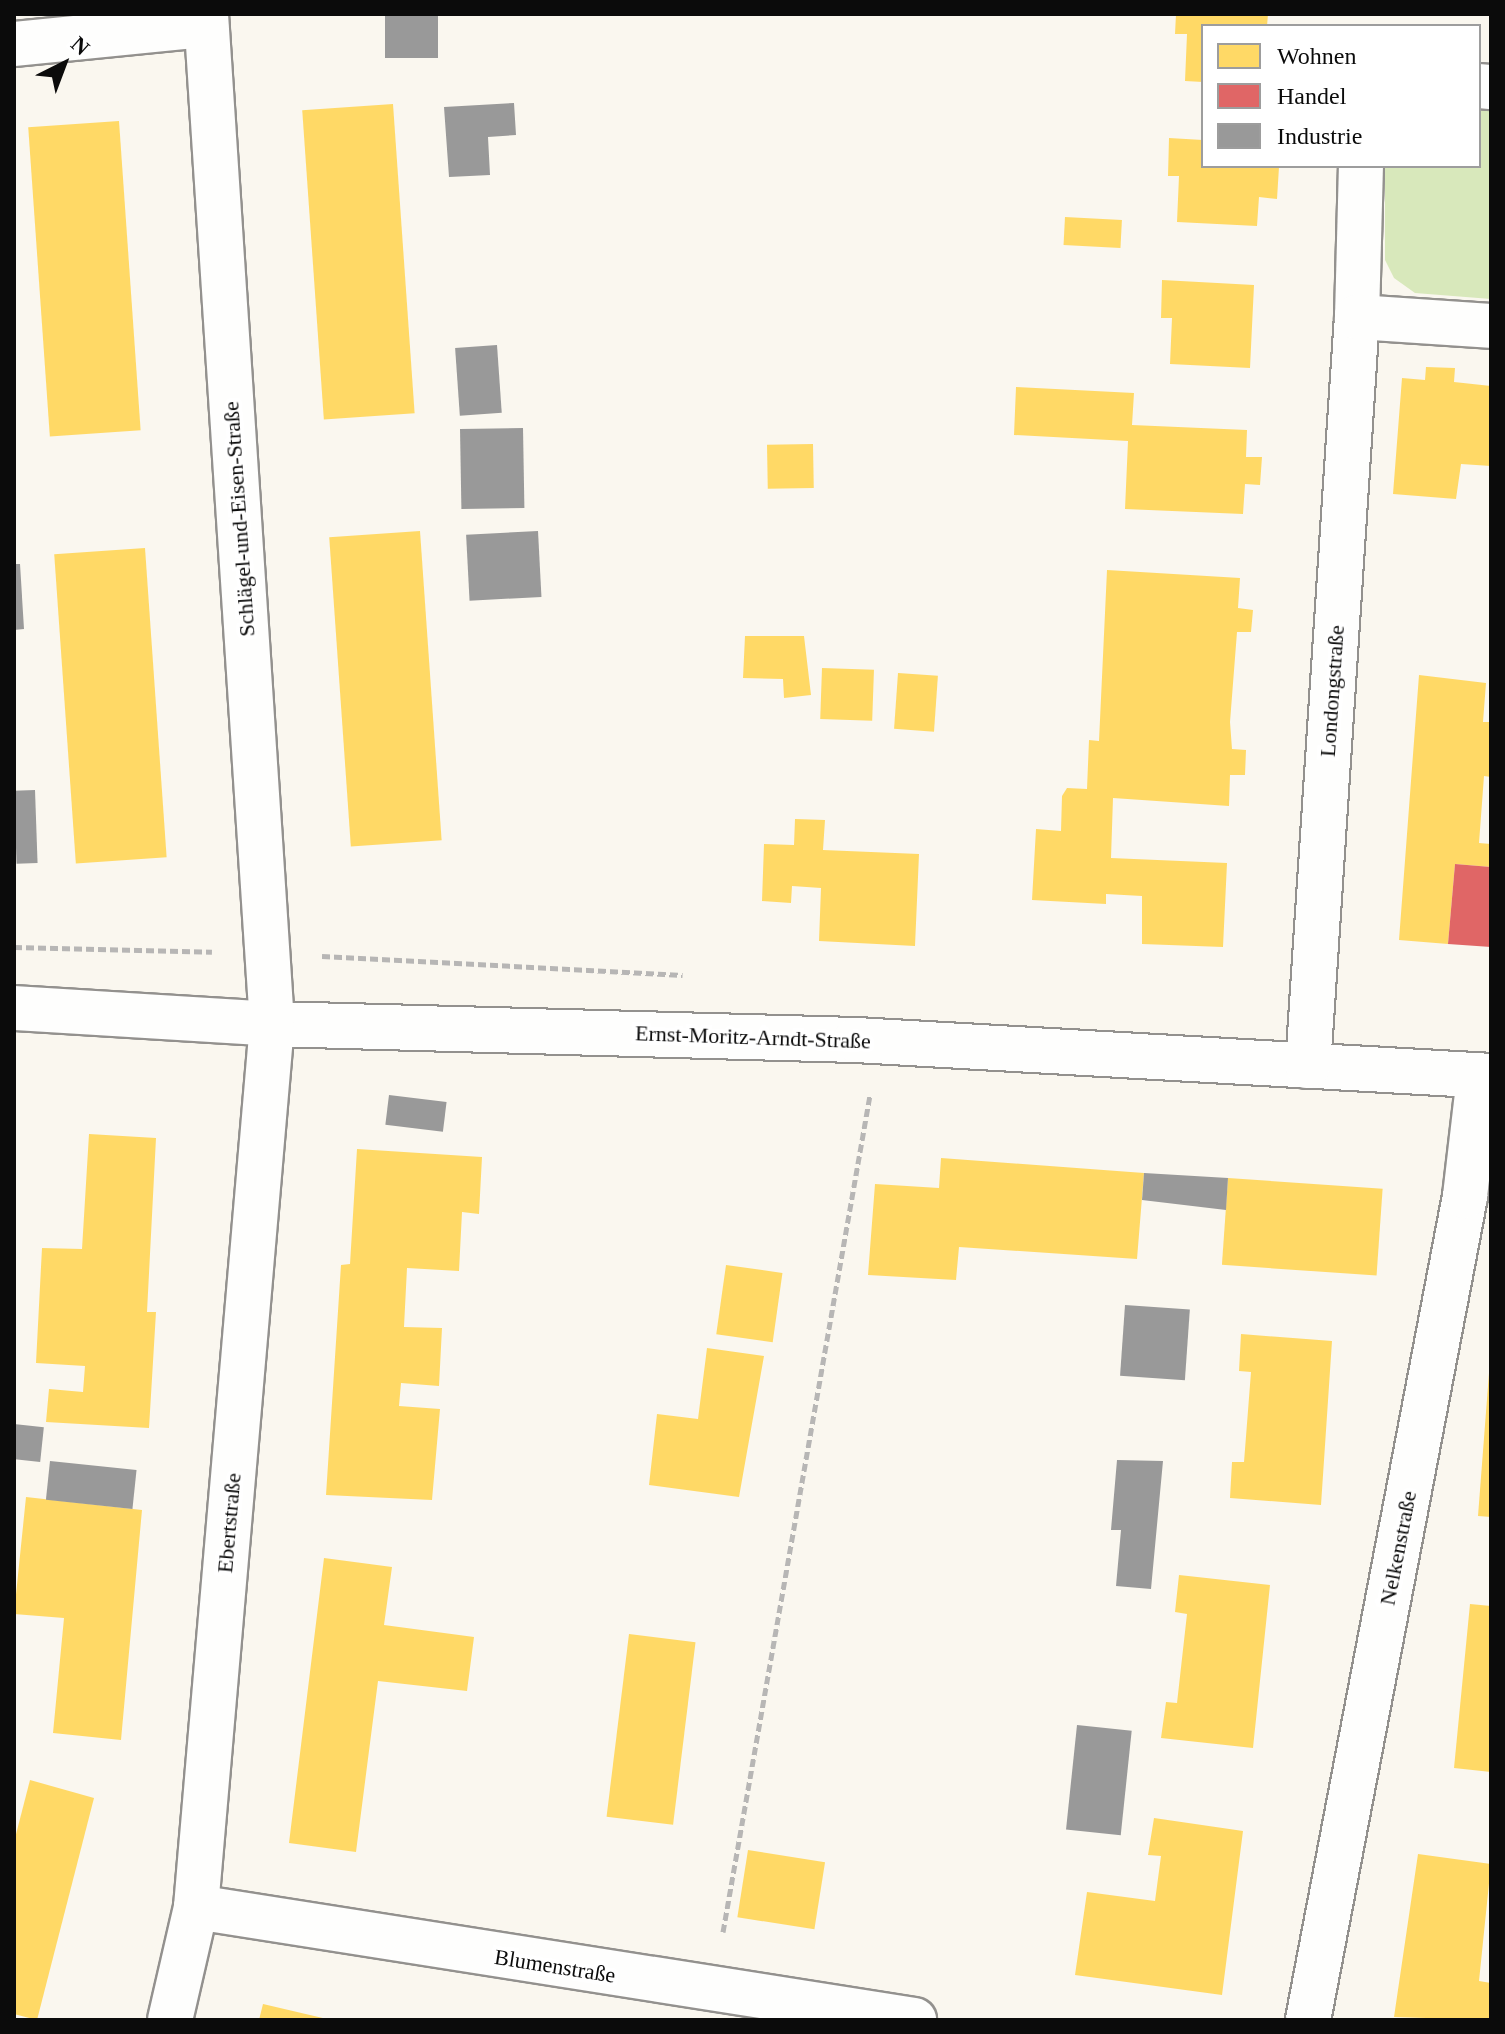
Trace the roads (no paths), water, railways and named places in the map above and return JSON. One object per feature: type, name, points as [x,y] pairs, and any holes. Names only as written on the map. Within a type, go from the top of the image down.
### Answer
[{"type":"street","points":[[14,44],[206,19]]},
{"type":"street","name":"Schlägel-und-Eisen-Straße","points":[[206,19],[272,1024]]},
{"type":"street","name":"Londongstraße","points":[[1308,1066],[1357,317],[1361,168]]},
{"type":"street","points":[[1357,317],[1491,326]]},
{"type":"street","name":"Ernst-Moritz-Arndt-Straße","points":[[14,1008],[272,1024],[856,1040],[1485,1076]]},
{"type":"street","name":"Ebertstraße","points":[[170,2020],[196,1907],[272,1024]]},
{"type":"street","name":"Nelkenstraße","points":[[1308,2020],[1465,1196],[1485,1076]]},
{"type":"street","name":"Blumenstraße","points":[[196,1907],[713,1992],[914,2020]]}]
